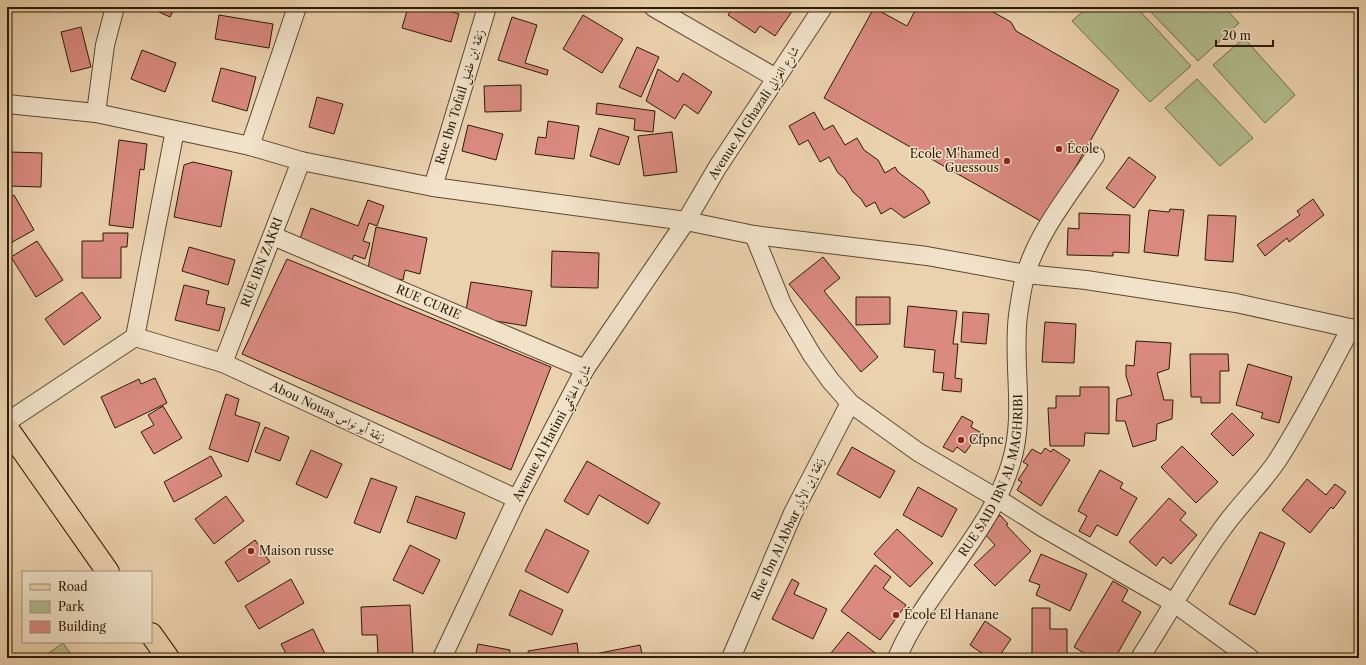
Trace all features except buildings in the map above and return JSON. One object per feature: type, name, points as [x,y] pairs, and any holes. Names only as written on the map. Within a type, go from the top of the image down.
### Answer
[{"type":"main road","points":[[7,428],[107,571]]},
{"type":"main road","points":[[152,635],[168,658]]},
{"type":"street","points":[[96,113],[105,45],[115,7]]},
{"type":"street","points":[[250,146],[297,7]]},
{"type":"street","name":"Rue Ibn Tofail زنقة ابن طفيل","points":[[433,187],[486,7]]},
{"type":"street","points":[[653,7],[776,78]]},
{"type":"street","name":"Avenue Al Ghazali شارع الغزالي","points":[[686,221],[717,168],[823,7]]},
{"type":"street","points":[[7,104],[96,113],[250,146],[301,161],[433,187],[686,221],[754,235],[927,256],[1026,274],[1086,280],[1236,303],[1355,329],[1276,461],[1262,481],[1231,516],[1140,658]]},
{"type":"street","points":[[7,422],[135,338],[175,130]]},
{"type":"street","name":"RUE SAID IBN AL MAGHRIBI","points":[[897,658],[902,646],[935,594],[998,499],[1012,463],[1017,434],[1018,316],[1026,274],[1041,239],[1057,212],[1095,156]]},
{"type":"street","name":"RUE IBN ZAKRI","points":[[223,363],[301,161]]},
{"type":"street","name":"Avenue Al Hatimi شارع الحاتمي","points":[[442,658],[517,499],[585,369],[686,221]]},
{"type":"street","points":[[754,235],[782,304],[812,355],[830,380],[850,403],[918,452],[1042,527],[1174,603],[1250,658]]},
{"type":"street","name":"RUE CURIE","points":[[273,236],[585,369]]},
{"type":"street","name":"Abou Nouas زنقة أبو نواس","points":[[135,338],[223,363],[517,499]]},
{"type":"street","name":"Rue Ibn Al Abbar زنقة إبن الأبار","points":[[731,658],[793,513],[850,403]]},
{"type":"green space","points":[[1088,7],[1136,7],[1191,66],[1150,102],[1072,21]]},
{"type":"green space","points":[[1146,7],[1224,7],[1239,23],[1198,61]]},
{"type":"green space","points":[[1244,38],[1295,95],[1265,123],[1213,65]]},
{"type":"green space","points":[[1197,79],[1253,138],[1220,166],[1165,108]]},
{"type":"green space","points":[[63,643],[73,658],[42,658]]},
{"type":"place","name":"École","points":[[1059,149]]},
{"type":"place","name":"Ecole M'hamed Guessous","points":[[1007,161]]},
{"type":"place","name":"Cfpnc","points":[[961,440]]},
{"type":"place","name":"Maison russe","points":[[251,551]]},
{"type":"place","name":"École El Hanane","points":[[896,615]]}]
